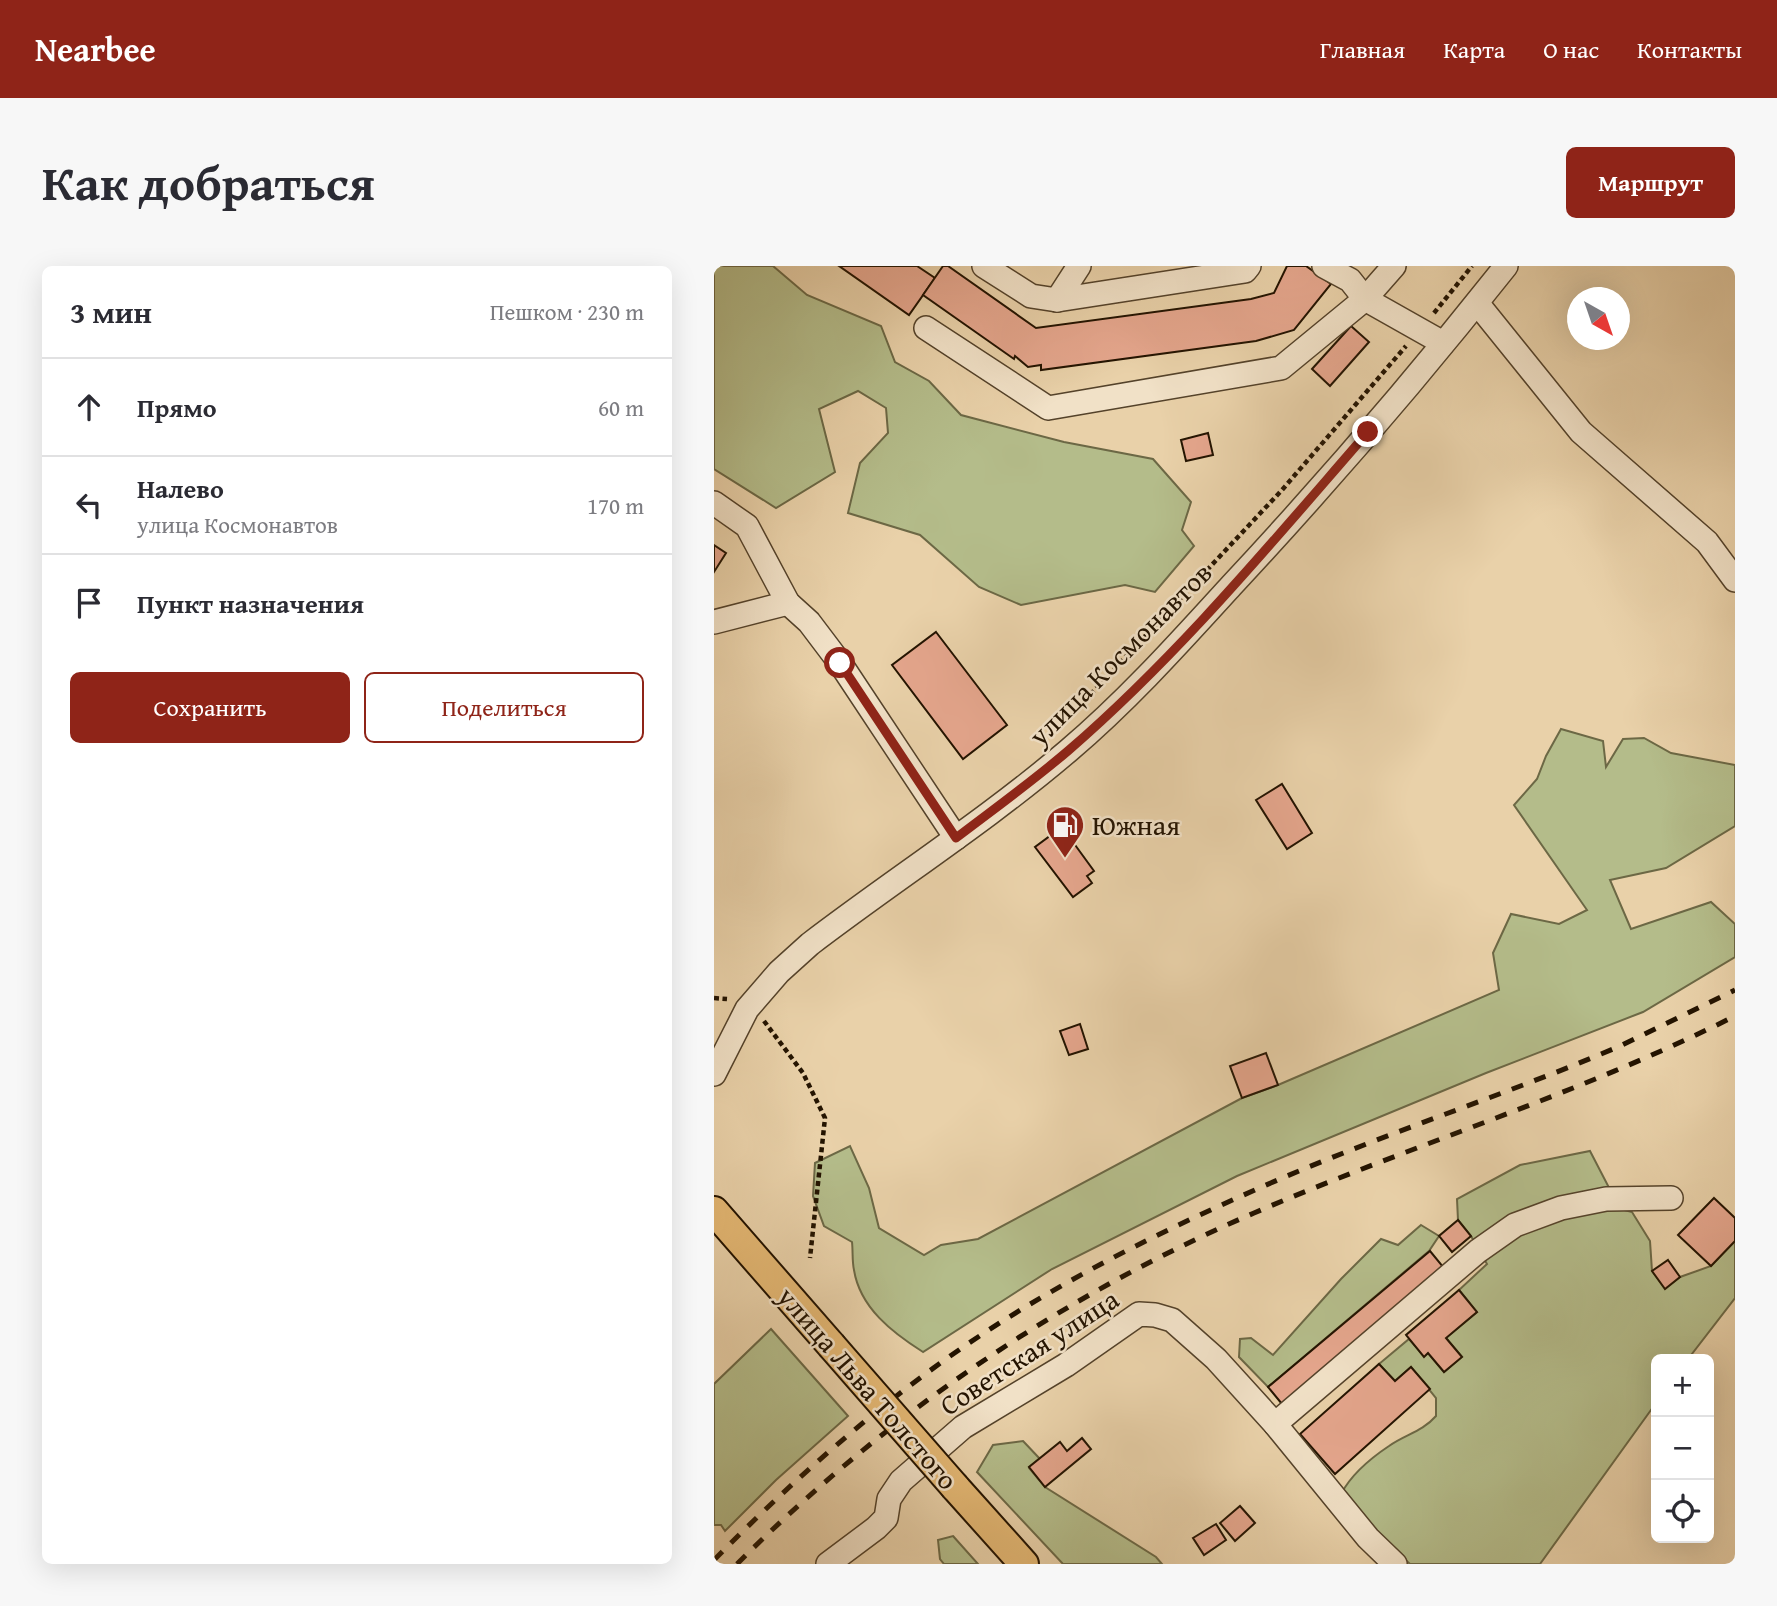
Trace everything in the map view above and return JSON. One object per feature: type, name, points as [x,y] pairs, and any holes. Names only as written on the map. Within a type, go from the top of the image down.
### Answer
[{"type":"main road","name":"улица Льва Толстого","points":[[714,1210],[1024,1564]]},
{"type":"street","points":[[984,266],[1031,296],[1057,300],[1245,271],[1249,266]]},
{"type":"street","points":[[1057,300],[1079,266]]},
{"type":"street","points":[[1324,266],[1350,280],[1365,299],[1443,343]]},
{"type":"street","points":[[926,328],[1048,408],[1281,368],[1365,299],[1394,266]]},
{"type":"street","name":"улица Космонавтов","points":[[714,1074],[747,1009],[779,972],[810,944],[956,838],[1070,750],[1140,684],[1272,542],[1507,266]]},
{"type":"street","points":[[1477,303],[1581,432],[1707,542],[1735,580]]},
{"type":"street","points":[[714,503],[747,526],[788,603],[809,622],[840,663],[956,838]]},
{"type":"street","points":[[714,622],[788,603]]},
{"type":"street","points":[[714,1038],[747,1009]]},
{"type":"street","points":[[1275,1424],[1478,1251],[1515,1225],[1561,1208],[1606,1199],[1671,1198]]},
{"type":"street","name":"Советская улица","points":[[828,1564],[886,1518],[889,1499],[901,1481],[963,1427],[1066,1365],[1139,1314],[1172,1320],[1216,1359],[1275,1424],[1368,1538],[1395,1564]]},
{"type":"path","points":[[1069,718],[1282,490],[1472,266]]},
{"type":"path","points":[[747,1009],[761,1018],[803,1073],[825,1118],[810,1258]]},
{"type":"green space","points":[[714,266],[773,266],[807,295],[881,326],[895,362],[929,381],[961,415],[1064,442],[1153,459],[1191,502],[1182,530],[1194,546],[1155,592],[1125,585],[1021,605],[979,587],[920,535],[848,513],[860,463],[888,433],[886,408],[858,391],[819,409],[835,472],[776,508],[714,469]]},
{"type":"green space","points":[[1561,729],[1603,741],[1606,767],[1623,739],[1644,738],[1671,753],[1735,765],[1735,826],[1666,868],[1610,880],[1631,929],[1711,902],[1735,924],[1735,957],[1643,1012],[1486,1073],[1237,1176],[1052,1269],[923,1352],[900,1337],[871,1308],[857,1284],[852,1242],[824,1226],[813,1196],[815,1163],[850,1146],[869,1188],[879,1228],[924,1255],[941,1245],[978,1239],[1242,1098],[1499,990],[1493,953],[1511,914],[1559,924],[1587,910],[1514,805],[1537,779]]},
{"type":"green space","points":[[1590,1151],[1620,1209],[1632,1212],[1650,1241],[1652,1271],[1665,1288],[1680,1277],[1711,1266],[1735,1241],[1735,1298],[1692,1354],[1651,1354],[1651,1410],[1540,1564],[1410,1564],[1365,1523],[1341,1494],[1350,1480],[1369,1461],[1395,1442],[1425,1426],[1436,1416],[1436,1398],[1411,1367],[1395,1381],[1379,1364],[1409,1339],[1424,1356],[1428,1353],[1444,1372],[1462,1357],[1446,1338],[1477,1312],[1459,1290],[1487,1264],[1458,1220],[1457,1199],[1520,1165]]},
{"type":"green space","points":[[1421,1225],[1439,1236],[1429,1251],[1268,1387],[1239,1357],[1240,1339],[1251,1338],[1273,1355],[1381,1239],[1398,1245]]},
{"type":"green space","points":[[771,1329],[848,1416],[776,1480],[725,1531],[721,1525],[714,1525],[714,1384]]},
{"type":"green space","points":[[1023,1441],[1040,1459],[1029,1468],[1045,1487],[1156,1557],[1162,1564],[1063,1564],[977,1472],[993,1445]]},
{"type":"green space","points":[[953,1536],[978,1564],[944,1564],[940,1559],[938,1540]]},
{"type":"building","points":[[839,266],[917,266],[935,278],[909,315]]},
{"type":"building","points":[[943,266],[948,266],[1036,328],[1251,299],[1274,293],[1287,266],[1306,266],[1331,284],[1294,330],[1256,341],[1041,370],[1041,365],[1028,367],[1015,356],[1014,359],[923,295]]},
{"type":"building","points":[[1351,326],[1369,342],[1330,386],[1312,369]]},
{"type":"building","points":[[1208,433],[1213,455],[1186,461],[1181,440]]},
{"type":"building","points":[[714,545],[726,553],[714,572]]},
{"type":"building","points":[[936,632],[1007,725],[963,759],[892,665]]},
{"type":"building","points":[[1282,784],[1312,833],[1287,849],[1256,800]]},
{"type":"building","name":"Южная","points":[[1062,827],[1094,871],[1087,876],[1092,883],[1073,897],[1035,847]]},
{"type":"building","points":[[1080,1024],[1088,1049],[1069,1055],[1060,1031]]},
{"type":"building","points":[[1266,1053],[1278,1085],[1242,1098],[1230,1066]]},
{"type":"building","points":[[1714,1198],[1735,1218],[1735,1241],[1711,1266],[1678,1235]]},
{"type":"building","points":[[1458,1220],[1471,1236],[1452,1252],[1439,1236]]},
{"type":"building","points":[[1430,1251],[1444,1268],[1282,1404],[1268,1387]]},
{"type":"building","points":[[1668,1260],[1680,1277],[1665,1289],[1652,1271]]},
{"type":"building","points":[[1459,1290],[1477,1312],[1446,1338],[1462,1357],[1444,1372],[1428,1353],[1424,1357],[1406,1335]]},
{"type":"building","points":[[1379,1364],[1395,1381],[1411,1367],[1430,1389],[1335,1474],[1300,1434]]},
{"type":"building","points":[[1082,1438],[1091,1449],[1045,1487],[1029,1467],[1060,1442],[1067,1451]]},
{"type":"building","points":[[1240,1506],[1255,1523],[1235,1541],[1220,1523]]},
{"type":"building","points":[[1216,1524],[1226,1540],[1204,1555],[1193,1538]]},
{"type":"railway","points":[[714,1560],[769,1506],[884,1405],[980,1336],[1087,1271],[1199,1215],[1278,1180],[1618,1047],[1735,990]]},
{"type":"railway","points":[[737,1564],[794,1510],[915,1409],[1045,1321],[1113,1282],[1254,1213],[1617,1070],[1735,1016]]},
{"type":"place","name":"Южная","points":[[1065,859]]},
{"type":"route","points":[[840,663],[956,838],[1070,750],[1140,684],[1272,542],[1368,432]]}]
